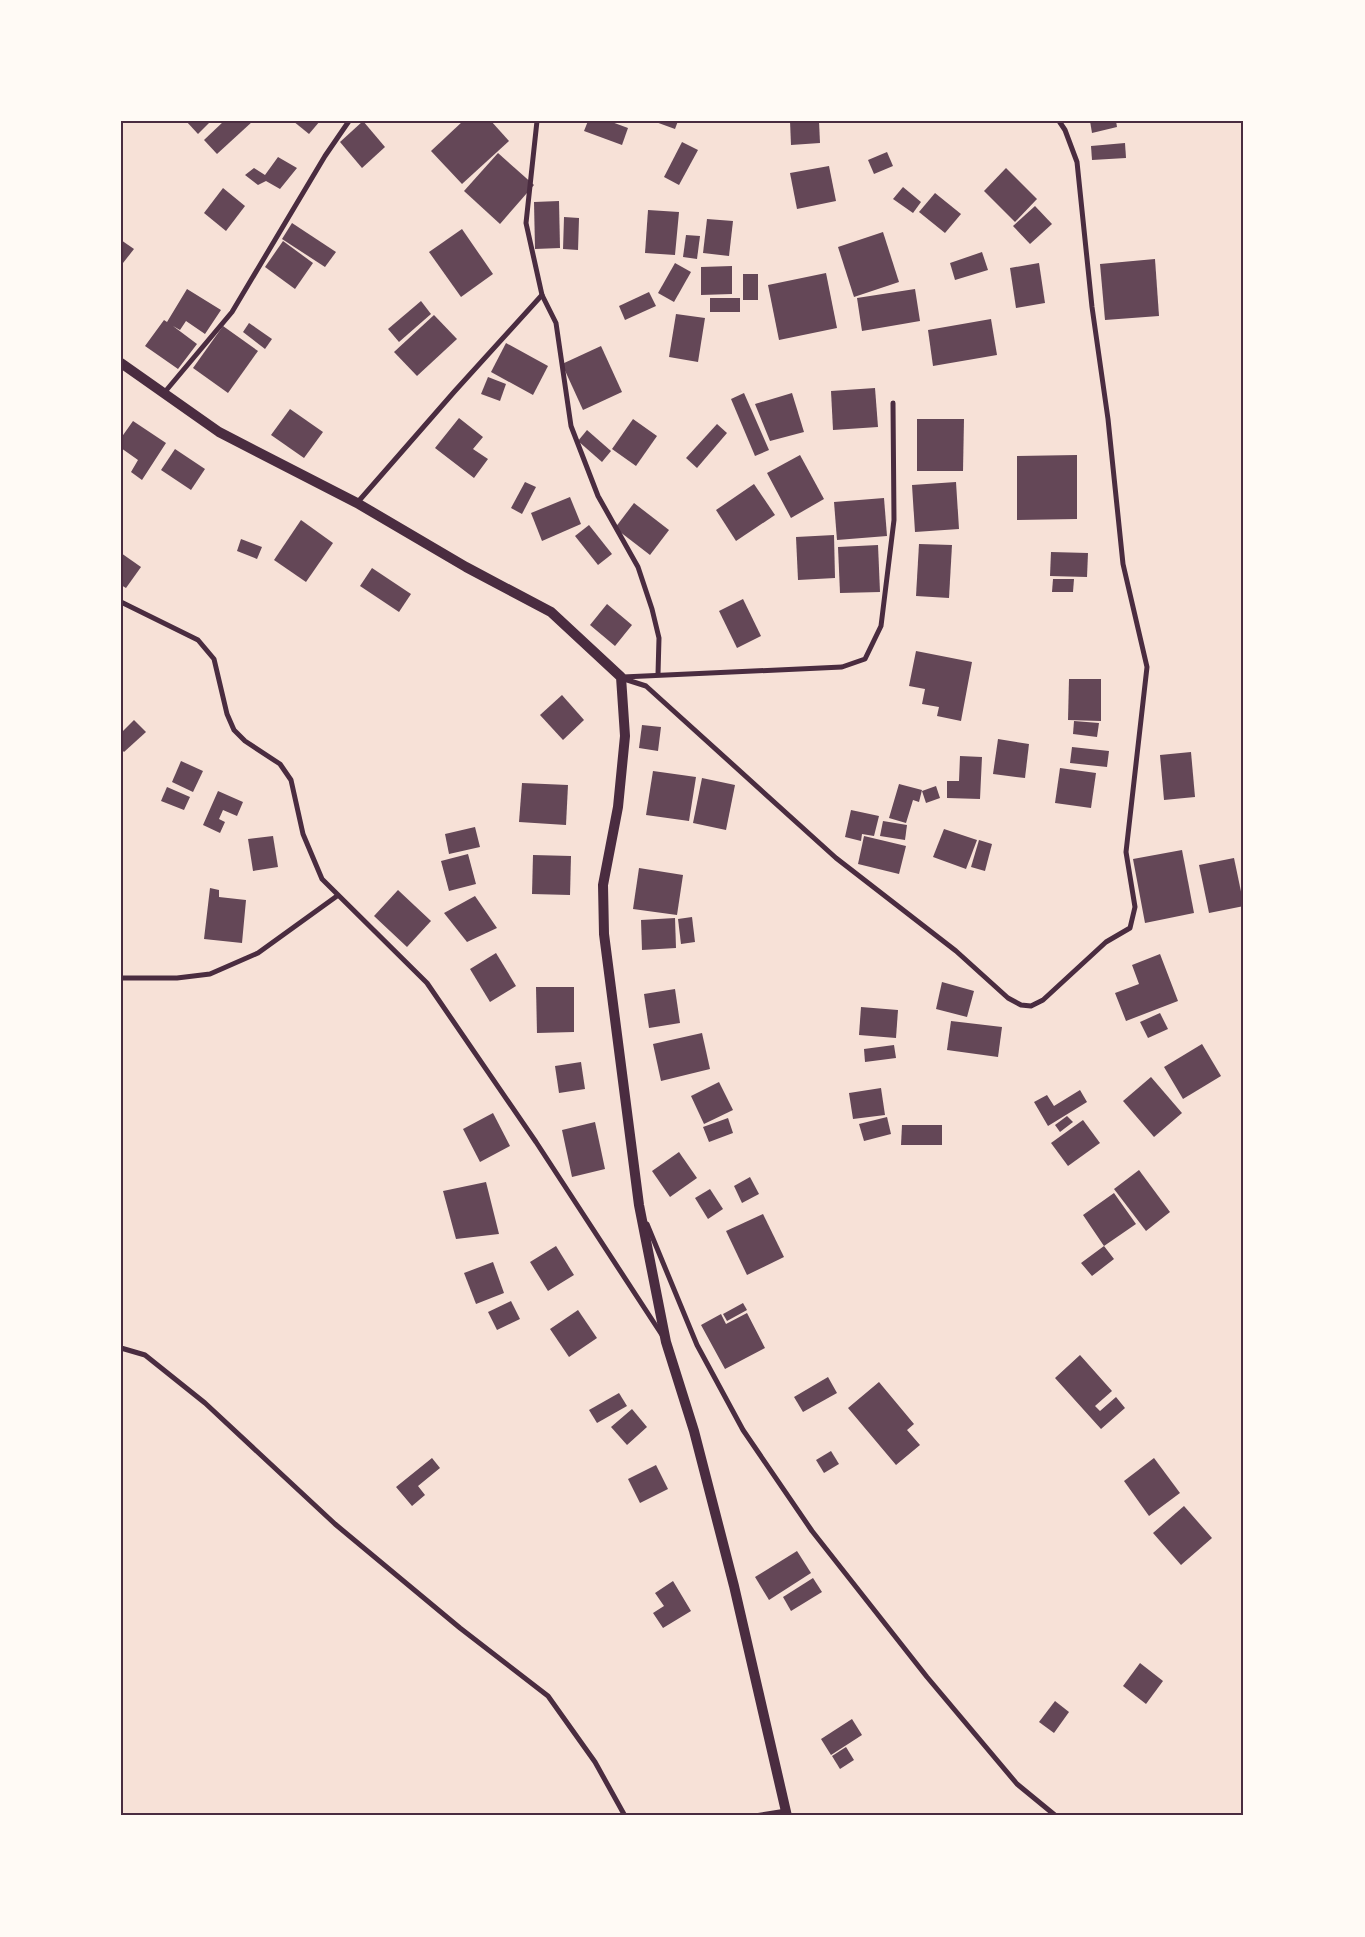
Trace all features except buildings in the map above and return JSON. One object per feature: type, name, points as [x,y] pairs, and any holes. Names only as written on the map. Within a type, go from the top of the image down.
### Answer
[{"type":"main road","points":[[121,364],[219,432],[357,503],[466,567],[550,612],[621,678],[625,736],[618,807],[603,885],[604,934],[639,1205],[666,1342],[694,1431],[734,1586],[786,1813]]},
{"type":"street","points":[[164,394],[232,312],[325,156],[349,121]]},
{"type":"street","points":[[537,121],[526,222],[542,295],[556,324],[571,426],[598,496],[638,567],[652,609],[659,638],[658,674]]},
{"type":"street","points":[[621,678],[646,686],[836,858],[956,951],[1008,998],[1031,1006],[1043,1000],[1106,942],[1130,928],[1135,907],[1126,852],[1147,667],[1123,564],[1108,420],[1092,307],[1077,162],[1065,130],[1059,121]]},
{"type":"street","points":[[357,503],[542,295]]},
{"type":"street","points":[[621,678],[658,674],[842,667],[865,659],[881,626],[894,520],[893,403]]},
{"type":"street","points":[[121,602],[198,640],[214,659],[227,714],[234,730],[245,741],[280,764],[291,780],[304,834],[322,879],[337,896],[427,983],[536,1142],[666,1342]]},
{"type":"street","points":[[121,978],[177,978],[210,974],[258,953],[337,896]]},
{"type":"street","points":[[639,1205],[697,1345],[743,1430],[812,1531],[927,1677],[1017,1784],[1056,1816]]},
{"type":"street","points":[[121,1348],[145,1355],[206,1403],[335,1524],[460,1628],[548,1696],[595,1762],[625,1816]]},
{"type":"street","points":[[755,1816],[786,1813]]}]
